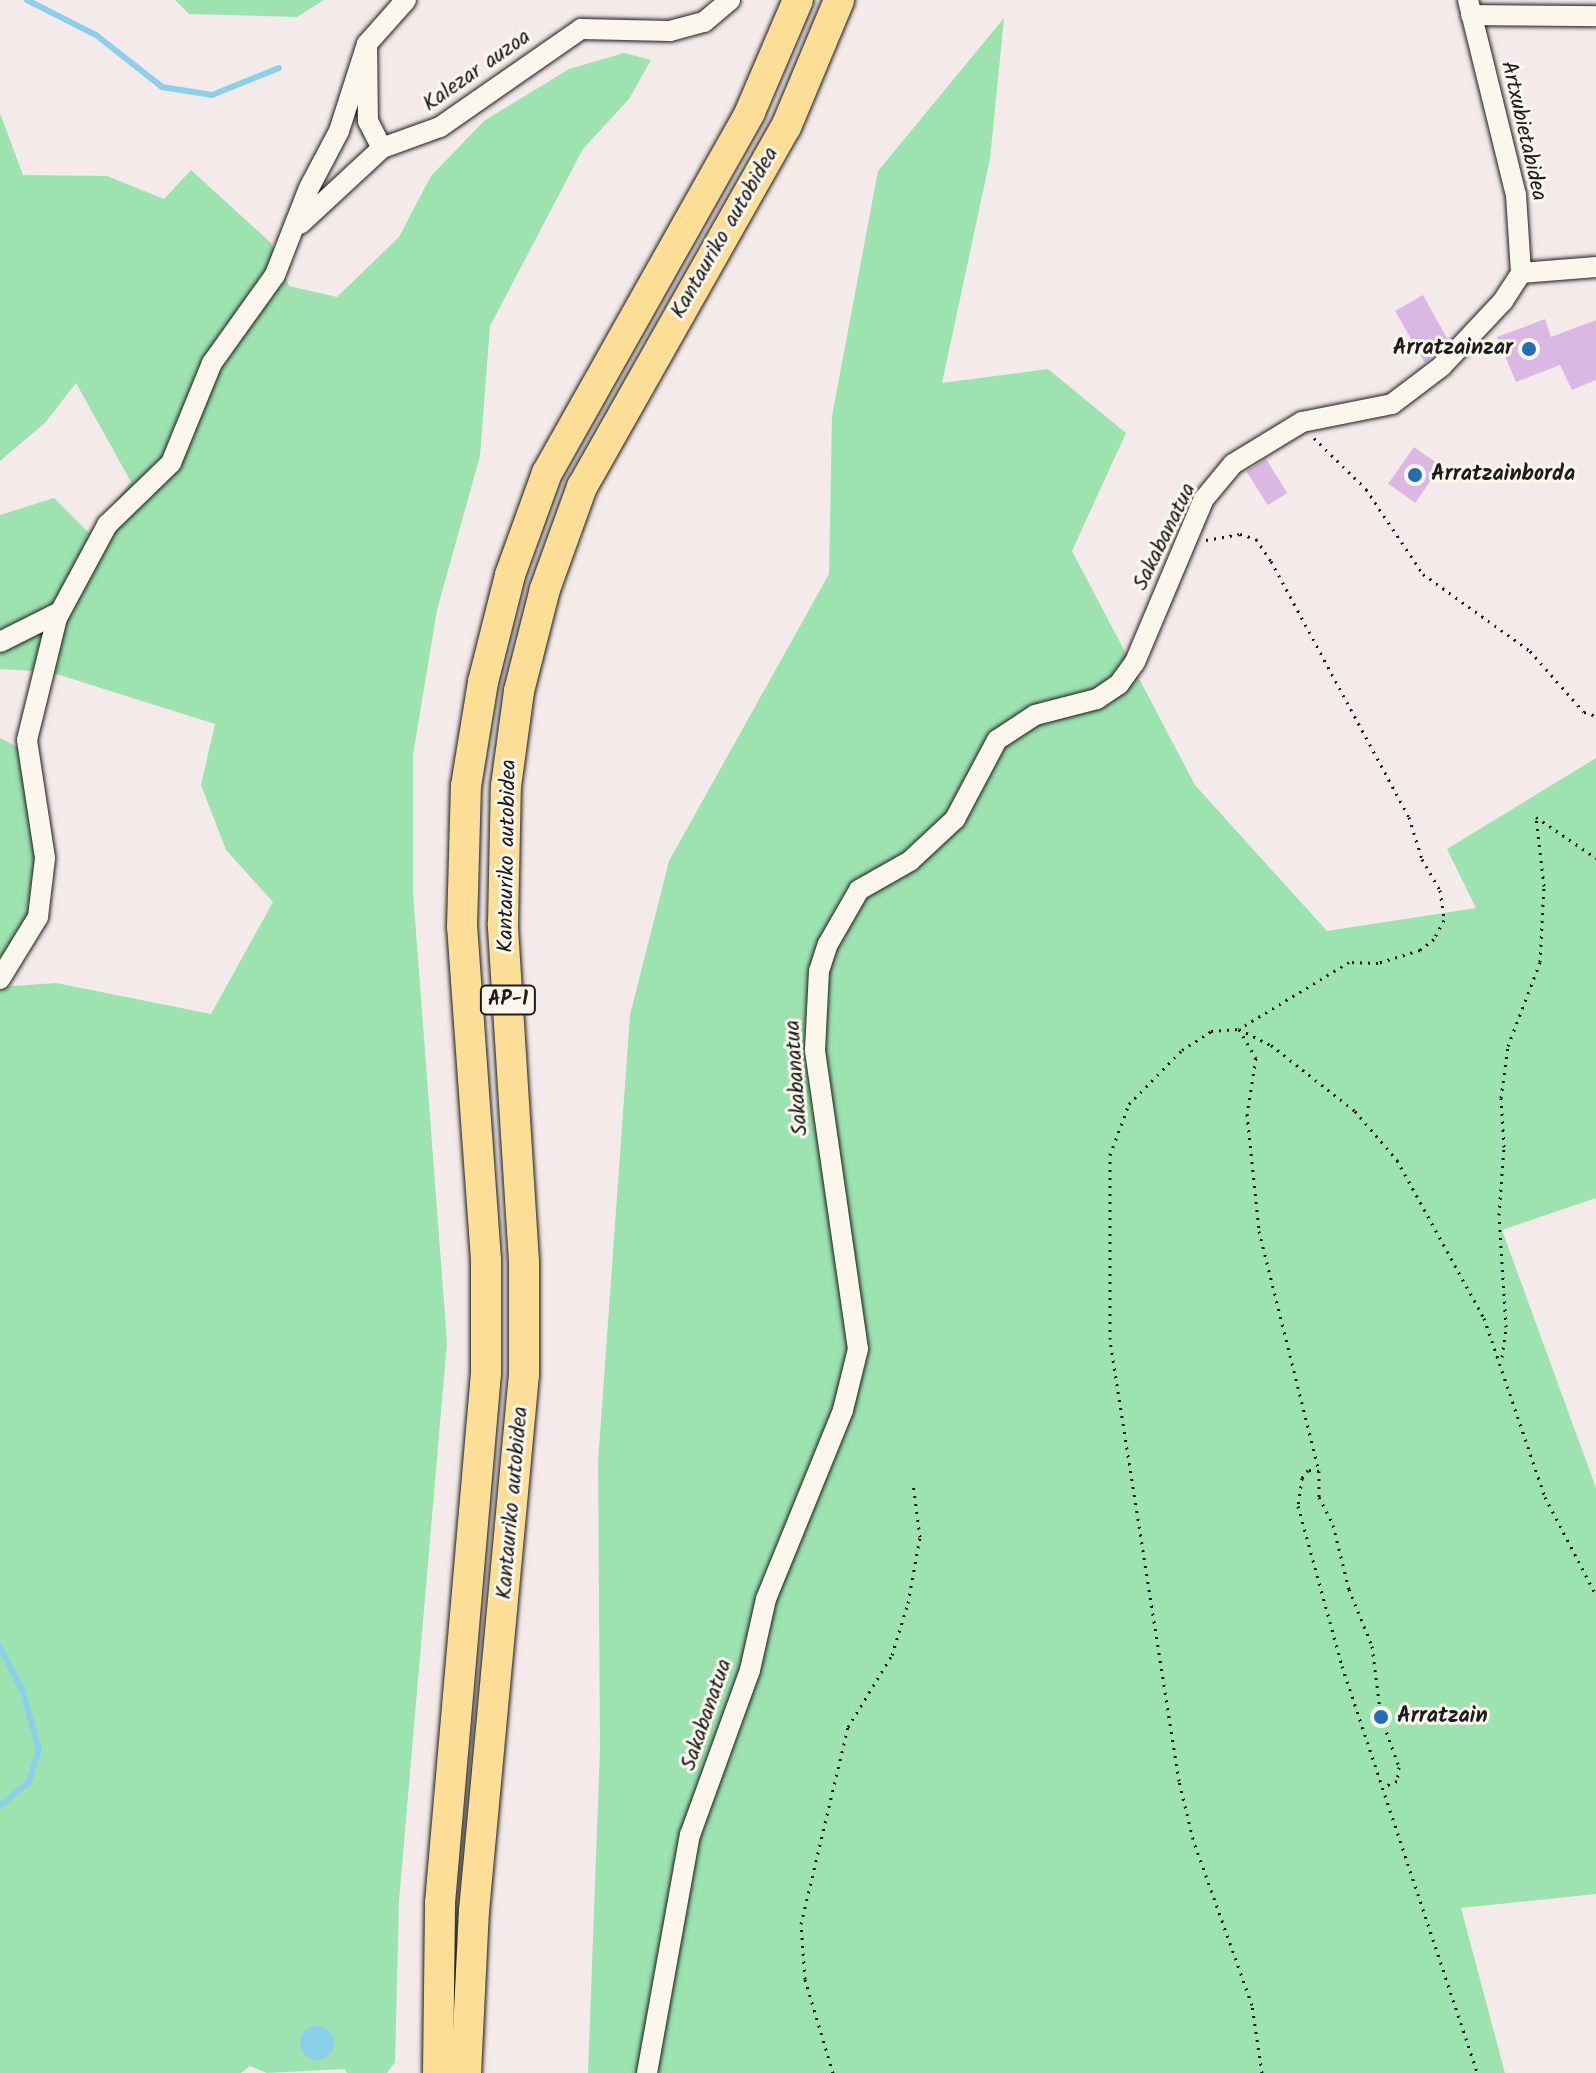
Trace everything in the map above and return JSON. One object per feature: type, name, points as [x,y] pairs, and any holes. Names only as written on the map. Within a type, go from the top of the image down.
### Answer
[{"type":"highway","name":"Kantauriko autobidea","points":[[438,2073],[441,1888],[486,1373],[486,1260],[462,927],[466,786],[483,682],[510,575],[547,473],[750,112],[798,0]]},
{"type":"highway","name":"Kantauriko autobidea","points":[[466,2073],[475,1896],[524,1374],[524,1262],[503,924],[506,786],[519,691],[545,589],[582,487],[786,127],[839,0]]},
{"type":"street","name":"Kalezar auzoa","points":[[0,979],[38,917],[45,858],[27,740],[60,612],[107,525],[171,463],[212,363],[275,275],[291,232],[339,131],[367,44],[406,0]]},
{"type":"street","name":"Kalezar auzoa","points":[[291,232],[382,148],[440,127],[581,29],[670,31],[704,22],[730,0]]},
{"type":"street","points":[[1469,8],[1596,16]]},
{"type":"street","name":"Artxubietabidea","points":[[1469,8],[1516,195],[1521,273]]},
{"type":"street","points":[[367,44],[368,121],[382,148]]},
{"type":"street","points":[[1521,273],[1596,267]]},
{"type":"street","name":"Sakabanatua","points":[[647,2073],[690,1835],[750,1670],[766,1599],[843,1410],[858,1349],[815,1050],[819,971],[828,944],[859,890],[910,861],[955,819],[997,740],[1035,715],[1097,699],[1119,684],[1135,662],[1204,499],[1233,464],[1302,422],[1346,416],[1405,395],[1460,347],[1503,301],[1521,273]]},
{"type":"street","points":[[0,642],[60,612]]},
{"type":"path","points":[[1302,422],[1366,489],[1423,574],[1530,651],[1584,712],[1596,716]]},
{"type":"path","points":[[1183,546],[1240,534],[1256,539],[1264,550],[1409,817],[1422,859],[1440,890],[1444,920],[1434,939],[1420,950],[1378,963],[1349,962],[1239,1029],[1211,1031],[1182,1050],[1129,1104],[1110,1155],[1107,1233],[1110,1339],[1179,1781],[1193,1839],[1252,2005],[1262,2073]]},
{"type":"path","points":[[1502,1360],[1506,1327],[1499,1215],[1504,1147],[1501,1098],[1508,1046],[1540,962],[1544,886],[1536,817],[1596,858]]},
{"type":"path","points":[[1239,1029],[1316,1077],[1355,1111],[1397,1160],[1484,1318],[1502,1360],[1545,1497],[1596,1595]]},
{"type":"path","points":[[1239,1029],[1256,1058],[1247,1114],[1259,1231],[1319,1471],[1319,1497],[1333,1525],[1349,1589],[1372,1646],[1381,1717],[1399,1767],[1397,1781],[1385,1786]]},
{"type":"path","points":[[1319,1471],[1308,1470],[1302,1478],[1298,1506],[1342,1666],[1385,1786],[1477,2073]]},
{"type":"path","points":[[833,2073],[805,1979],[801,1924],[848,1727],[892,1655],[908,1603],[920,1537],[913,1483]]},
{"type":"green space","points":[[175,0],[324,0],[297,17],[189,14]]},
{"type":"green space","points":[[1004,18],[990,159],[942,383],[1048,369],[1126,433],[1072,551],[1195,785],[1327,931],[1476,908],[1447,849],[1596,758],[1596,1198],[1502,1230],[1596,1488],[1596,1894],[1461,1908],[1505,2073],[588,2073],[600,1748],[598,1462],[630,1015],[669,861],[829,574],[832,416],[878,171]]},
{"type":"green space","points":[[624,53],[651,60],[629,99],[583,149],[490,326],[480,456],[437,610],[413,755],[413,892],[447,1342],[399,1901],[395,2062],[387,2073],[347,2073],[345,2069],[267,2073],[250,2066],[241,2073],[0,2073],[0,987],[56,983],[211,1014],[273,902],[226,850],[201,785],[215,724],[50,672],[0,669],[0,515],[54,498],[89,533],[131,482],[76,383],[45,423],[0,461],[0,113],[23,175],[107,176],[164,199],[191,170],[271,243],[289,286],[337,297],[399,237],[431,176],[484,121],[569,69]]},
{"type":"green space","points":[[0,738],[21,749],[38,850],[32,917],[0,968]]},
{"type":"water","points":[[317,2026],[329,2031],[334,2043],[329,2055],[317,2060],[305,2055],[300,2043],[305,2031]]},
{"type":"building","points":[[1423,295],[1448,340],[1425,363],[1395,311]]},
{"type":"building","points":[[1545,319],[1551,337],[1596,320],[1596,380],[1572,390],[1560,365],[1516,382],[1497,337]]},
{"type":"building","name":"Arratzainborda","points":[[1414,447],[1441,466],[1415,503],[1388,484]]},
{"type":"building","points":[[1266,459],[1287,493],[1268,505],[1246,471]]},
{"type":"waterway","points":[[27,0],[96,35],[162,87],[212,95],[279,68]]},
{"type":"waterway","points":[[0,1647],[23,1692],[39,1750],[28,1783],[0,1806]]},
{"type":"place","name":"Arratzainzar","points":[[1529,349]]},
{"type":"place","name":"Arratzainborda","points":[[1415,475]]},
{"type":"place","name":"Arratzain","points":[[1381,1717]]}]
